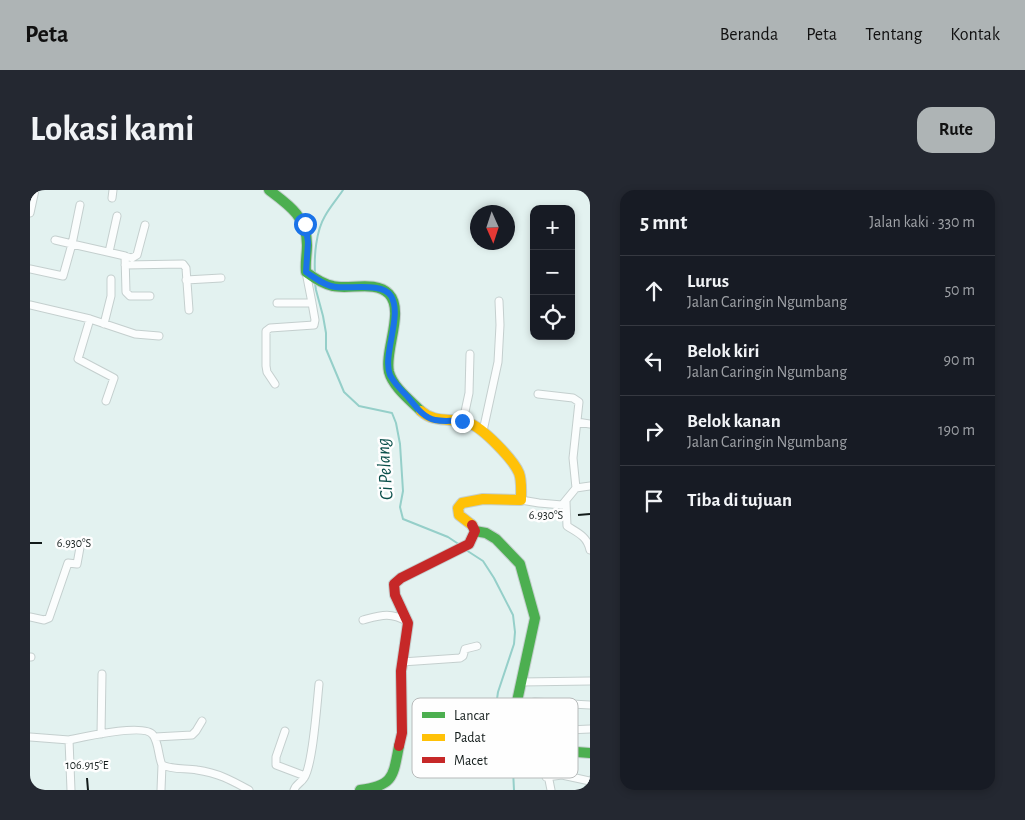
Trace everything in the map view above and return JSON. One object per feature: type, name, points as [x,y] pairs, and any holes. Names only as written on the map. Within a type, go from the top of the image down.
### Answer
[{"type":"street","points":[[30,212],[35,190]]},
{"type":"street","points":[[269,190],[303,218],[308,242],[315,320],[314,325],[270,328],[266,331],[266,366],[274,384]]},
{"type":"street","points":[[30,269],[63,276],[80,205]]},
{"type":"street","points":[[109,252],[117,216]]},
{"type":"street","points":[[55,240],[132,258],[137,255],[145,225]]},
{"type":"street","points":[[125,256],[126,292],[130,296],[150,296]]},
{"type":"street","points":[[125,265],[183,264],[186,268],[188,310]]},
{"type":"street","points":[[312,276],[336,287],[366,287],[382,289],[388,292],[393,302],[394,317],[388,366],[392,379],[422,414],[436,420],[464,421],[473,424],[483,431],[520,474],[521,500]]},
{"type":"street","points":[[186,280],[221,278]]},
{"type":"street","points":[[104,324],[111,296],[111,279]]},
{"type":"street","points":[[483,431],[498,362],[499,301]]},
{"type":"street","points":[[277,303],[312,302]]},
{"type":"street","points":[[30,305],[90,319],[135,334],[159,336]]},
{"type":"street","points":[[90,319],[78,359],[114,378],[106,402]]},
{"type":"street","points":[[464,421],[469,393],[470,354]]},
{"type":"street","points":[[360,790],[376,789],[390,779],[394,770],[402,733],[402,662],[408,623],[407,616],[394,594],[394,584],[397,580],[465,547],[472,540],[475,531],[471,523],[459,515],[458,508],[462,503],[483,499],[521,500],[557,505],[566,502],[576,488],[573,458],[578,400],[538,394]]},
{"type":"street","points":[[577,422],[590,424]]},
{"type":"street","points":[[576,488],[590,486]]},
{"type":"street","points":[[566,502],[567,526],[584,537],[589,544],[590,550]]},
{"type":"street","points":[[475,531],[486,533],[508,551],[520,564],[525,579],[534,618],[518,698]]},
{"type":"street","points":[[30,617],[44,620],[49,618],[68,563],[77,564],[81,542]]},
{"type":"street","points":[[362,620],[384,615],[395,615],[408,623]]},
{"type":"street","points":[[402,662],[460,658],[464,649],[477,646]]},
{"type":"street","points":[[102,674],[102,734]]},
{"type":"street","points":[[521,682],[590,681]]},
{"type":"street","points":[[294,790],[296,785],[305,776],[312,749],[320,684]]},
{"type":"street","points":[[155,737],[192,735],[202,721]]},
{"type":"street","points":[[30,737],[69,740],[102,734],[143,730],[151,733],[155,737],[162,765],[161,790]]},
{"type":"street","points":[[285,731],[276,757],[276,766],[305,776]]},
{"type":"street","points":[[69,740],[72,790]]},
{"type":"street","points":[[162,765],[225,776],[249,790]]},
{"type":"street","points":[[546,778],[551,790]]},
{"type":"street","points":[[576,778],[590,781]]},
{"type":"waterway","name":"Ci Pelang","points":[[315,273],[315,251],[322,222],[343,190]]},
{"type":"waterway","name":"Ci Pelang","points":[[315,283],[326,333],[326,349],[344,392],[359,406],[392,413],[396,423],[400,444],[403,491],[400,507],[403,519],[448,537],[460,545]]},
{"type":"waterway","name":"Ci Pelang","points":[[466,550],[483,561],[513,615],[514,644],[497,698]]},
{"type":"waterway","name":"Ci Pelang","points":[[513,778],[514,790]]},
{"type":"traffic: fast","points":[[269,190],[296,213],[304,227],[307,245],[306,272],[329,285],[339,287],[377,287],[389,294],[395,310],[388,363],[389,372],[398,388],[421,411]]},
{"type":"traffic: fast","points":[[475,531],[486,533],[496,539],[520,564],[535,618],[518,698]]},
{"type":"traffic: fast","points":[[360,790],[380,786],[390,778],[399,746]]},
{"type":"traffic: fast","points":[[578,752],[590,753]]},
{"type":"traffic: slow","points":[[421,411],[432,418],[463,421],[475,426],[497,445],[511,460],[519,473],[521,500],[483,499],[462,503],[458,508],[459,515],[472,525]]},
{"type":"traffic: jam","points":[[399,746],[402,733],[401,671],[408,623],[395,595],[394,584],[401,578],[469,544],[475,531],[472,525]]},
{"type":"route","points":[[305,224],[308,242],[306,272],[328,285],[336,287],[366,287],[382,289],[388,292],[393,302],[394,317],[388,366],[392,379],[422,414],[436,420],[462,421]]}]
